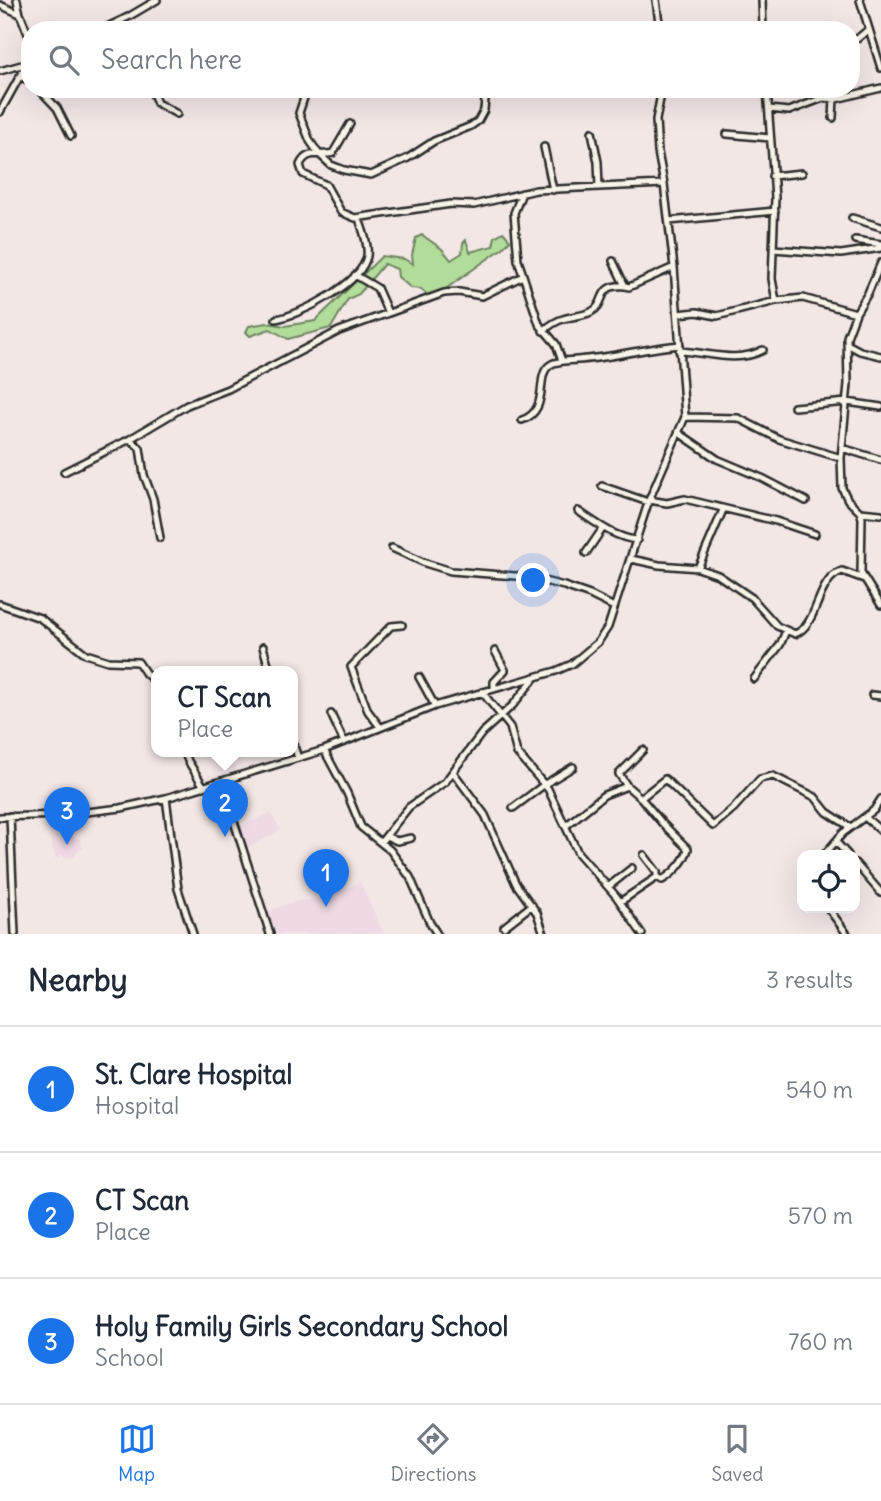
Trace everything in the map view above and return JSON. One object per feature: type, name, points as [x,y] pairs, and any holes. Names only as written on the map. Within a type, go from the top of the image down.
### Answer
[{"type":"street","points":[[17,0],[23,21]]},
{"type":"street","points":[[122,21],[157,0]]},
{"type":"street","points":[[656,0],[659,21]]},
{"type":"street","points":[[762,0],[763,21]]},
{"type":"street","points":[[860,0],[881,68]]},
{"type":"street","points":[[0,5],[20,14]]},
{"type":"street","points":[[860,37],[869,29]]},
{"type":"street","points":[[0,71],[21,65]]},
{"type":"street","points":[[0,112],[21,76]]},
{"type":"street","points":[[860,92],[881,88]]},
{"type":"street","points":[[47,98],[57,108],[71,136]]},
{"type":"street","points":[[156,98],[158,103],[177,114]]},
{"type":"street","points":[[304,98],[299,113],[305,131],[319,154],[336,168],[362,175],[378,173],[398,161],[408,159],[434,141],[471,126],[478,121],[486,105],[486,98]]},
{"type":"street","points":[[0,817],[60,815],[121,808],[204,787],[324,750],[435,706],[533,679],[572,664],[598,642],[608,627],[649,501],[685,417],[674,267],[658,152],[656,120],[660,98]]},
{"type":"street","points":[[768,98],[775,211],[772,279],[776,301]]},
{"type":"street","points":[[769,109],[789,111],[823,98],[834,98],[833,118]]},
{"type":"street","points":[[350,124],[333,152],[312,154],[303,159],[300,165],[303,174],[328,187],[341,212],[346,216],[359,218],[452,204],[474,205],[536,190],[664,184]]},
{"type":"street","points":[[592,132],[598,162],[599,187]]},
{"type":"street","points":[[727,134],[771,138]]},
{"type":"street","points":[[544,147],[553,190]]},
{"type":"street","points":[[772,176],[802,173]]},
{"type":"street","points":[[522,193],[514,213],[514,224],[523,276],[534,314],[543,331],[556,345],[562,361]]},
{"type":"street","points":[[669,221],[775,211]]},
{"type":"street","points":[[276,318],[311,307],[348,285],[368,253],[359,218]]},
{"type":"street","points":[[852,218],[881,227]]},
{"type":"street","points":[[855,240],[881,246]]},
{"type":"street","points":[[773,249],[841,254],[881,246]]},
{"type":"street","points":[[612,261],[625,286]]},
{"type":"street","points":[[881,263],[878,278],[856,313],[847,344],[847,402],[841,458],[842,488],[848,500],[860,512],[860,567],[864,579],[881,606]]},
{"type":"street","points":[[543,331],[556,322],[594,310],[607,289],[636,285],[674,267]]},
{"type":"street","points":[[355,275],[377,288],[388,313]]},
{"type":"street","points":[[64,472],[130,439],[187,405],[228,389],[339,331],[444,293],[459,292],[482,296],[523,276]]},
{"type":"street","points":[[678,314],[697,312],[717,316],[776,301],[803,298],[856,313]]},
{"type":"street","points":[[847,344],[860,351],[881,356]]},
{"type":"street","points":[[522,420],[529,418],[537,409],[547,369],[551,364],[680,348],[738,358],[749,357],[763,350]]},
{"type":"street","points":[[794,407],[847,402],[881,407]]},
{"type":"street","points":[[685,417],[738,418],[779,439],[841,458]]},
{"type":"street","points":[[678,433],[717,459],[754,474],[806,501]]},
{"type":"street","points":[[130,439],[140,448],[160,538]]},
{"type":"street","points":[[843,440],[855,452]]},
{"type":"street","points":[[842,448],[881,460]]},
{"type":"street","points":[[602,486],[649,501],[667,503],[685,499],[776,521],[815,534]]},
{"type":"street","points":[[698,568],[723,510]]},
{"type":"street","points":[[578,511],[603,528],[637,540]]},
{"type":"street","points":[[860,512],[881,514]]},
{"type":"street","points":[[586,552],[603,528]]},
{"type":"street","points":[[392,548],[451,571],[528,577],[564,586],[614,607]]},
{"type":"street","points":[[631,559],[667,566],[698,568],[718,575],[747,593],[770,620],[795,634],[807,626],[821,595],[839,571],[864,579]]},
{"type":"street","points":[[0,604],[40,618],[86,654],[108,661],[138,662],[151,679]]},
{"type":"street","points":[[380,727],[368,711],[351,667],[391,626],[402,625]]},
{"type":"street","points":[[754,679],[780,645],[786,631]]},
{"type":"street","points":[[263,647],[269,666]]},
{"type":"street","points":[[494,689],[494,682],[505,670],[495,650]]},
{"type":"street","points":[[419,677],[435,706]]},
{"type":"street","points":[[383,839],[409,807],[445,782],[482,733],[502,715],[533,679]]},
{"type":"street","points":[[482,692],[510,727],[517,753],[545,784],[567,825],[578,853],[620,902],[642,934]]},
{"type":"street","points":[[872,695],[881,696]]},
{"type":"street","points":[[331,714],[344,742]]},
{"type":"street","points":[[324,750],[347,793],[361,827],[383,839],[397,841],[411,838]]},
{"type":"street","points":[[643,750],[620,772],[626,786],[641,798],[688,849],[685,858],[668,877],[663,880],[657,877]]},
{"type":"street","points":[[186,757],[204,787]]},
{"type":"street","points":[[513,808],[573,767]]},
{"type":"street","points":[[453,772],[485,815],[516,884],[532,905],[544,934]]},
{"type":"street","points":[[641,798],[665,779],[713,825],[734,808],[760,779],[773,776],[815,797],[827,812],[850,827]]},
{"type":"street","points":[[220,781],[270,934]]},
{"type":"street","points":[[567,825],[604,795],[626,786]]},
{"type":"street","points":[[166,798],[178,890],[193,934]]},
{"type":"street","points":[[829,850],[850,827],[866,818],[881,799]]},
{"type":"street","points":[[10,816],[15,934]]},
{"type":"street","points":[[866,818],[881,831]]},
{"type":"street","points":[[383,839],[410,877],[437,934]]},
{"type":"street","points":[[836,842],[843,850]]},
{"type":"street","points":[[644,855],[657,872],[657,877]]},
{"type":"street","points":[[608,887],[632,867]]},
{"type":"street","points":[[860,869],[881,893]]},
{"type":"street","points":[[620,902],[657,877]]},
{"type":"street","points":[[504,927],[532,905]]},
{"type":"street","points":[[832,913],[847,934]]},
{"type":"shaded area","points":[[271,813],[280,830],[244,850],[237,828]]},
{"type":"shaded area","points":[[69,832],[75,838],[80,838],[83,849],[78,850],[74,857],[65,858],[61,853],[60,858],[55,858],[50,837],[57,836],[60,841],[62,834]]},
{"type":"shaded area","points":[[360,882],[384,934],[273,934],[265,913],[292,902],[326,897]]},
{"type":"green space","points":[[503,232],[510,240],[503,248],[437,295],[429,297],[421,289],[411,288],[398,277],[397,269],[384,264],[359,294],[348,299],[331,328],[288,339],[270,329],[250,336],[246,332],[249,326],[267,323],[285,326],[315,321],[382,256],[404,259],[413,264],[416,238],[422,235],[442,249],[451,260],[462,253],[466,240],[470,252],[493,246],[495,237]]},
{"type":"place","name":"CT Scan","points":[[225,837]]},
{"type":"place","name":"Holy Family Girls Secondary School","points":[[67,845]]},
{"type":"place","name":"St. Clare Hospital","points":[[326,907]]}]
